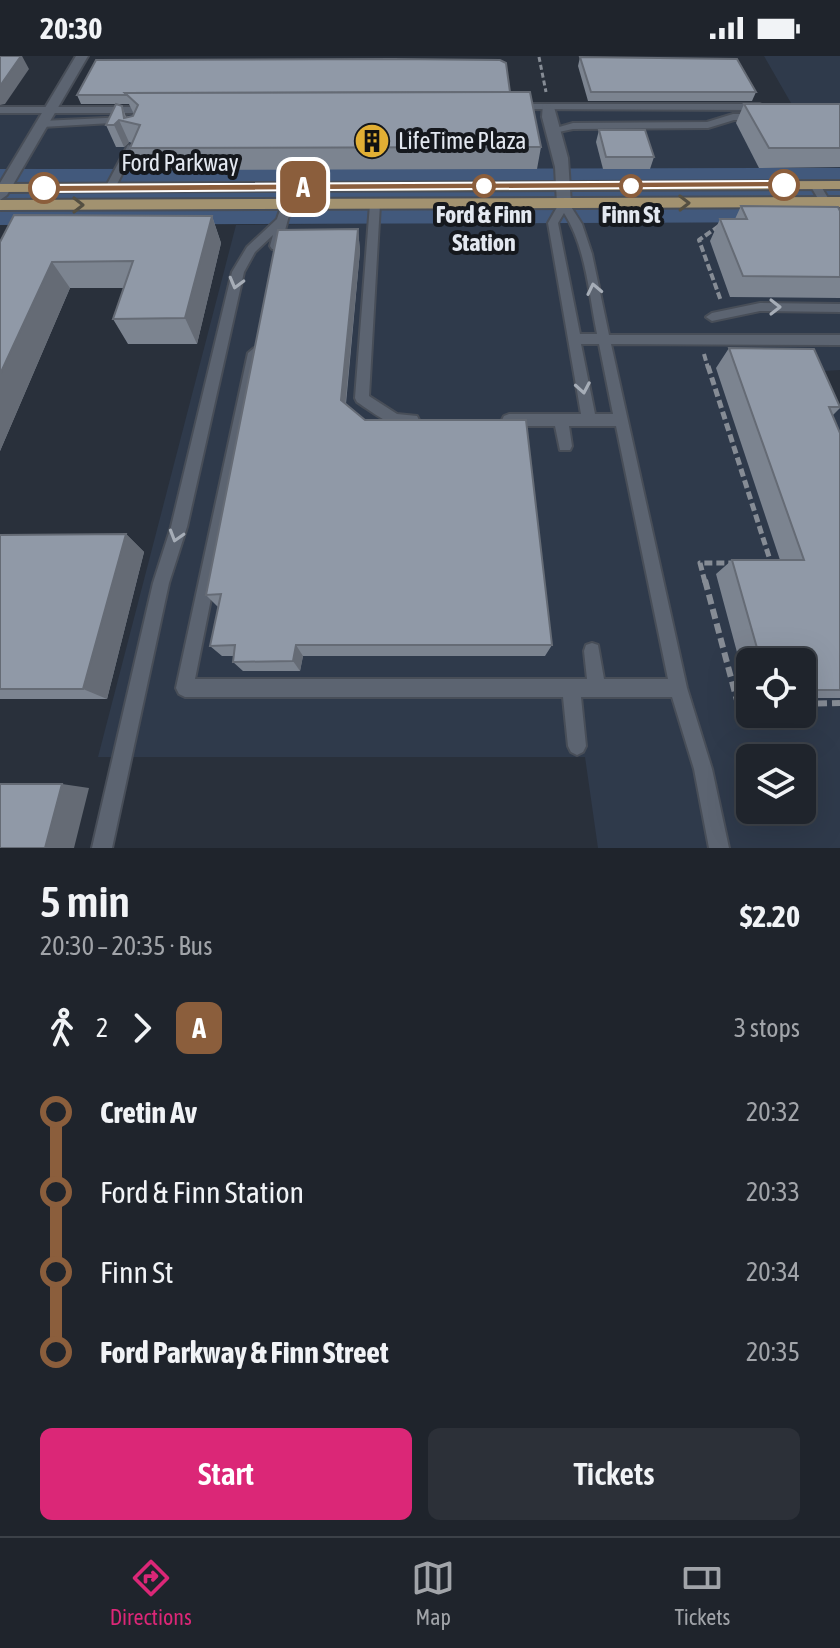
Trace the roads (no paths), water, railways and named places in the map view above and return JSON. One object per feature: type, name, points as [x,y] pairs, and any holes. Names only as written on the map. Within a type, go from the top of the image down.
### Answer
[{"type":"main road","points":[[1,191],[82,56]]},
{"type":"main road","points":[[548,107],[548,123],[554,130],[564,186],[564,204]]},
{"type":"main road","name":"Ford Parkway","points":[[1,191],[840,185]]},
{"type":"main road","name":"Ford Parkway","points":[[0,205],[833,202]]},
{"type":"lane","points":[[497,107],[776,107]]},
{"type":"lane","points":[[0,110],[164,110]]},
{"type":"lane","points":[[554,130],[573,126],[708,125],[733,117],[763,117]]},
{"type":"lane","points":[[42,124],[105,120],[136,123]]},
{"type":"lane","points":[[110,188],[131,147]]},
{"type":"lane","points":[[815,185],[833,202],[840,227]]},
{"type":"lane","points":[[273,261],[286,206],[324,187]]},
{"type":"lane","points":[[375,204],[362,398],[395,420],[425,420]]},
{"type":"lane","points":[[589,420],[553,223],[564,204],[577,224],[586,254],[678,688],[703,769],[719,848]]},
{"type":"lane","points":[[102,848],[161,583],[179,527],[238,272],[251,250],[281,221]]},
{"type":"lane","points":[[712,317],[760,307],[840,308]]},
{"type":"lane","points":[[257,337],[185,688],[678,688]]},
{"type":"lane","points":[[574,339],[796,345],[840,340]]},
{"type":"lane","points":[[496,420],[622,420]]},
{"type":"lane","points":[[561,420],[565,446]]},
{"type":"lane","points":[[592,651],[597,688]]},
{"type":"lane","points":[[571,688],[577,746]]},
{"type":"place","name":"LifeTime Plaza","points":[[372,141]]},
{"type":"place","name":"Ford & Finn Station","points":[[484,186]]},
{"type":"place","name":"Finn St","points":[[631,186]]}]
